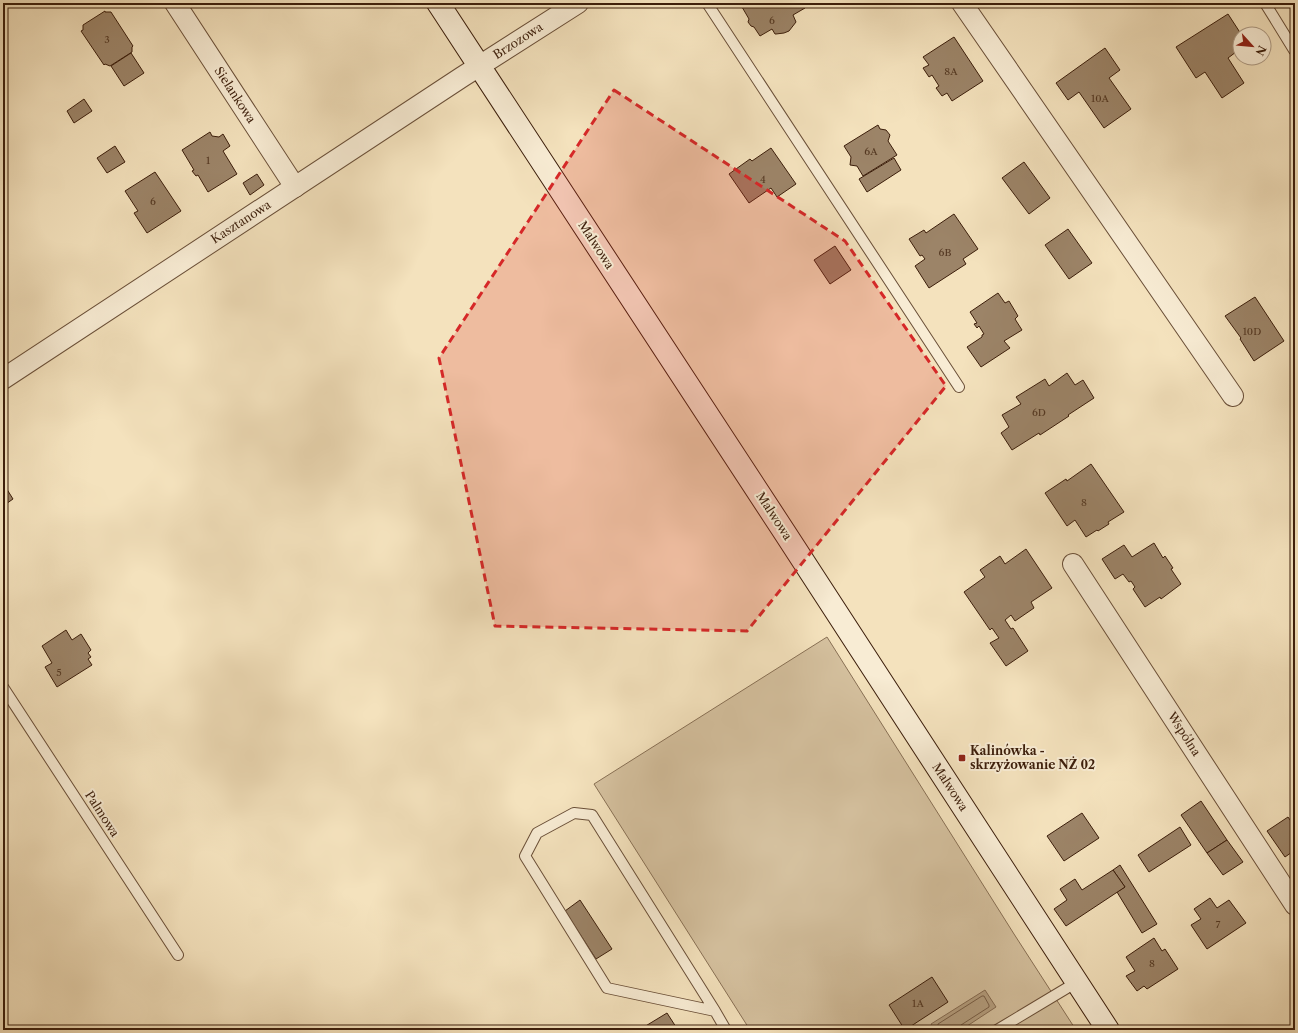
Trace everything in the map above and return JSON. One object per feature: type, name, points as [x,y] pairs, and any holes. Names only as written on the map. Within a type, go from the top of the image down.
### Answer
[{"type":"street","name":"Sielankowa","points":[[175,3],[295,187]]},
{"type":"street","name":"Malwowa","points":[[438,3],[1108,1030]]},
{"type":"street","name":"Brzozowa","points":[[479,66],[578,3]]},
{"type":"street","points":[[962,3],[1233,396]]},
{"type":"street","name":"Kasztanowa","points":[[3,379],[479,66]]},
{"type":"street","name":"Wspólna","points":[[1074,564],[1295,905]]},
{"type":"lane","points":[[706,3],[959,387]]},
{"type":"lane","points":[[1265,3],[1294,50]]},
{"type":"lane","name":"Palmowa","points":[[3,687],[178,955]]},
{"type":"lane","points":[[715,1011],[607,988],[524,856],[537,833],[574,814],[592,815],[715,1011],[726,1030]]},
{"type":"lane","points":[[997,1030],[1076,982]]},
{"type":"highlighted area","points":[[614,90],[845,241],[946,386],[747,631],[495,626],[439,358]]},
{"type":"shaded area","points":[[827,637],[1076,1030],[750,1030],[594,784]]},
{"type":"water","points":[[985,990],[996,1007],[961,1030],[935,1030],[931,1024]]},
{"type":"building","points":[[749,3],[801,3],[805,8],[793,15],[796,22],[789,31],[775,34],[772,29],[760,36],[754,27],[748,22],[749,19],[742,7]]},
{"type":"building","points":[[105,11],[111,12],[133,46],[132,52],[110,66],[104,65],[81,31],[83,30],[83,25]]},
{"type":"building","points":[[1228,14],[1236,26],[1232,26],[1232,55],[1228,58],[1244,83],[1222,98],[1205,72],[1196,78],[1176,47]]},
{"type":"building","points":[[954,37],[983,81],[952,101],[947,93],[942,96],[936,88],[939,86],[932,75],[929,77],[923,68],[929,65],[923,57]]},
{"type":"building","points":[[1105,48],[1120,70],[1109,78],[1131,109],[1104,128],[1079,92],[1068,100],[1056,83]]},
{"type":"building","points":[[131,53],[144,73],[124,86],[111,66]]},
{"type":"building","points":[[84,99],[92,111],[74,123],[67,111]]},
{"type":"building","points":[[878,125],[880,129],[886,130],[890,135],[888,141],[897,155],[863,176],[857,166],[850,165],[851,157],[844,146]]},
{"type":"building","points":[[210,132],[212,136],[219,137],[223,134],[230,146],[223,151],[237,174],[208,192],[198,175],[196,176],[192,171],[194,170],[182,150]]},
{"type":"building","points":[[115,146],[125,162],[107,173],[97,158]]},
{"type":"building","points":[[771,148],[796,184],[777,197],[771,188],[749,203],[729,174],[750,159],[752,161]]},
{"type":"building","points":[[894,158],[901,170],[867,192],[859,179]]},
{"type":"building","points":[[1024,162],[1050,198],[1029,214],[1002,178]]},
{"type":"building","points":[[155,172],[181,211],[147,233],[134,213],[138,211],[125,191]]},
{"type":"building","points":[[257,174],[264,185],[250,195],[243,183]]},
{"type":"building","points":[[954,214],[978,249],[963,259],[966,264],[929,288],[915,266],[925,259],[922,255],[920,256],[909,239],[924,230],[926,233]]},
{"type":"building","points":[[1068,229],[1092,263],[1069,279],[1045,245]]},
{"type":"building","points":[[835,246],[851,270],[830,284],[814,260]]},
{"type":"building","points":[[998,293],[1005,303],[1009,301],[1018,316],[1015,319],[1022,330],[1004,341],[1010,348],[981,367],[967,347],[984,334],[979,326],[977,328],[974,324],[977,323],[970,312]]},
{"type":"building","points":[[1255,297],[1284,341],[1254,361],[1240,339],[1241,338],[1225,316]]},
{"type":"building","points":[[1067,373],[1075,385],[1083,380],[1094,398],[1040,435],[1039,433],[1012,450],[1001,433],[1009,427],[1002,415],[1021,404],[1016,397],[1045,379],[1049,386]]},
{"type":"building","points":[[1091,464],[1124,512],[1108,522],[1109,524],[1086,537],[1075,520],[1067,526],[1045,493],[1066,479],[1067,481]]},
{"type":"building","points":[[3,483],[13,499],[3,506]]},
{"type":"building","points":[[1154,543],[1163,558],[1165,556],[1173,568],[1171,569],[1181,584],[1161,599],[1160,597],[1145,607],[1133,589],[1135,587],[1131,581],[1129,582],[1123,574],[1115,579],[1102,559],[1124,545],[1132,557]]},
{"type":"building","points":[[1026,549],[1052,588],[1031,602],[1034,608],[1015,621],[1011,615],[1005,620],[1011,629],[1013,628],[1028,651],[1006,666],[990,643],[999,638],[992,628],[990,630],[964,592],[985,577],[980,570],[1000,556],[1005,564]]},
{"type":"building","points":[[66,630],[72,640],[81,634],[91,650],[88,653],[91,657],[88,659],[92,665],[57,687],[45,667],[52,663],[42,646]]},
{"type":"building","points":[[1201,801],[1227,840],[1207,853],[1181,815]]},
{"type":"building","points":[[1082,813],[1099,838],[1064,861],[1047,836]]},
{"type":"building","points":[[1288,817],[1295,827],[1295,850],[1285,857],[1267,831]]},
{"type":"building","points":[[1180,827],[1191,845],[1149,872],[1138,855]]},
{"type":"building","points":[[1227,840],[1243,862],[1223,875],[1207,853]]},
{"type":"building","points":[[1120,865],[1157,924],[1142,933],[1117,892],[1125,887],[1113,870]]},
{"type":"building","points":[[1113,870],[1125,887],[1066,926],[1054,909],[1067,900],[1060,889],[1075,879],[1082,890]]},
{"type":"building","points":[[1210,898],[1217,908],[1229,900],[1246,923],[1207,949],[1191,925],[1201,919],[1194,909]]},
{"type":"building","points":[[580,900],[612,949],[596,959],[565,911]]},
{"type":"building","points":[[1154,938],[1162,951],[1165,949],[1178,969],[1147,989],[1144,986],[1137,991],[1126,976],[1135,971],[1126,957]]},
{"type":"building","points":[[932,977],[948,1002],[905,1030],[889,1005]]},
{"type":"building","points":[[667,1013],[678,1030],[639,1030]]},
{"type":"place","name":"Kalinówka - skrzyżowanie NŻ 02","points":[[962,758]]}]
